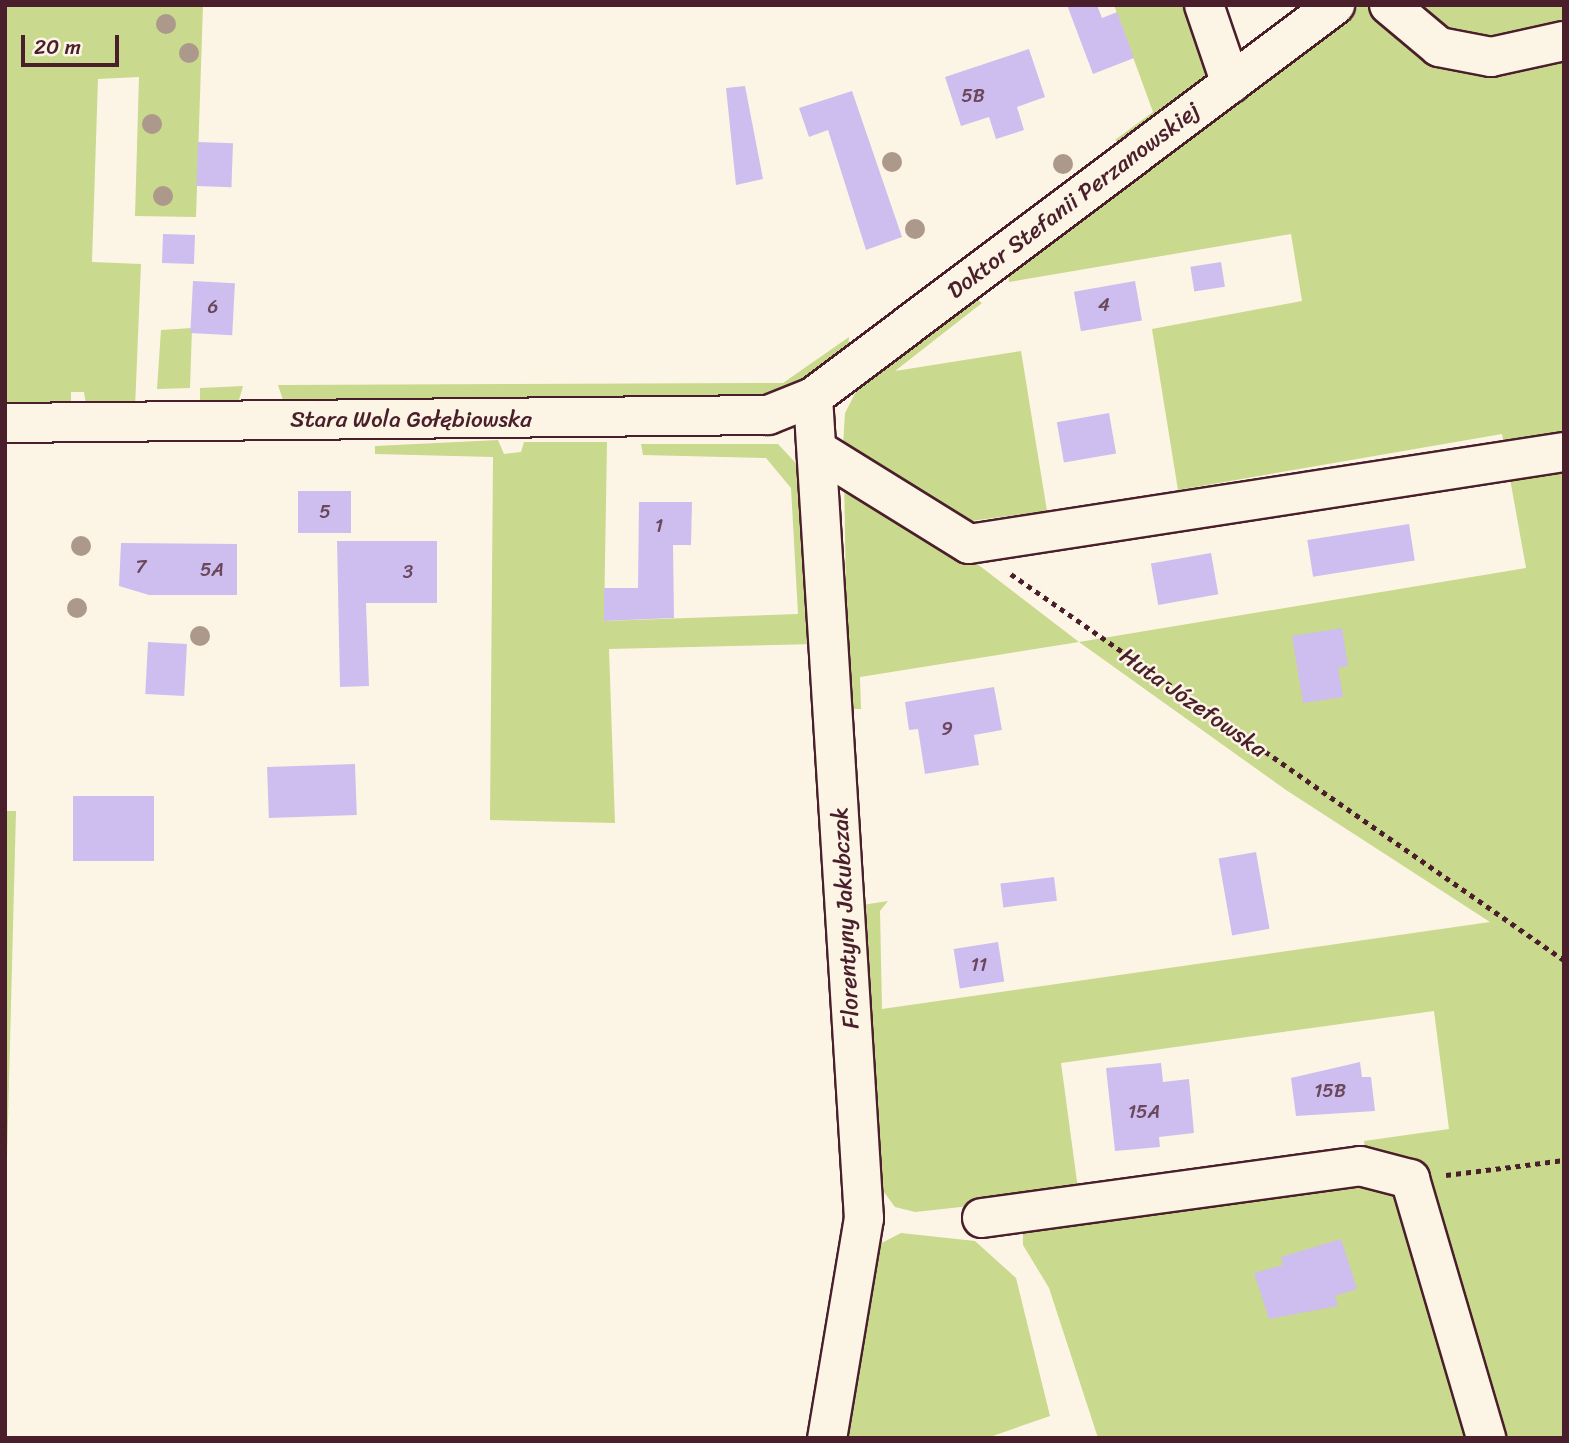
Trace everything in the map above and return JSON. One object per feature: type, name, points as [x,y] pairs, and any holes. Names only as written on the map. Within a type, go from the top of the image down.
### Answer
[{"type":"street","points":[[1204,5],[1231,83]]},
{"type":"street","name":"Doktor Stefanii Perzanowskiej","points":[[813,397],[1335,5]]},
{"type":"street","points":[[1389,5],[1439,47],[1491,57],[1564,41]]},
{"type":"street","name":"Stara Wola Gołębiowska","points":[[5,423],[722,419],[768,415],[813,397]]},
{"type":"street","name":"Florentyny Jakubczak","points":[[813,397],[819,451],[864,1218],[827,1438]]},
{"type":"street","points":[[819,451],[969,544],[1564,452]]},
{"type":"street","points":[[982,1218],[1360,1166],[1410,1179],[1486,1438]]},
{"type":"path","name":"Huta Józefowska","points":[[969,544],[1564,960]]},
{"type":"path","points":[[1410,1179],[1564,1160]]},
{"type":"green space","points":[[5,5],[203,5],[196,217],[135,216],[139,77],[98,79],[92,262],[141,264],[135,408],[86,405],[84,392],[71,392],[71,408],[5,408]]},
{"type":"green space","points":[[1114,5],[1187,5],[1209,77],[1125,145],[1115,140],[1153,112]]},
{"type":"green space","points":[[1361,5],[1564,5],[1564,1438],[1098,1438],[1049,1288],[1023,1245],[1023,1230],[1367,1170],[1364,1141],[1449,1129],[1434,1011],[1061,1063],[1078,1189],[1060,1196],[915,1212],[895,1207],[875,1180],[856,906],[888,901],[880,911],[882,1009],[1490,922],[1286,790],[1079,642],[1526,568],[1502,434],[1178,490],[1152,329],[1302,301],[1291,234],[1009,282],[1007,267]]},
{"type":"green space","points":[[971,295],[982,303],[895,371],[1021,351],[1047,511],[963,522],[843,446],[845,413],[861,382]]},
{"type":"green space","points":[[192,328],[190,388],[157,389],[161,330]]},
{"type":"green space","points":[[849,337],[848,350],[781,397],[284,403],[278,385],[783,383]]},
{"type":"green space","points":[[243,386],[237,407],[200,408],[200,388]]},
{"type":"green space","points":[[498,440],[504,454],[521,452],[524,442],[607,442],[604,621],[798,614],[791,488],[766,458],[643,455],[641,444],[778,444],[806,474],[817,644],[609,649],[615,823],[490,820],[493,457],[375,454],[375,446]]},
{"type":"green space","points":[[844,476],[912,514],[1079,642],[860,677],[861,709],[848,709]]},
{"type":"green space","points":[[5,811],[16,811],[5,1237]]},
{"type":"green space","points":[[901,1233],[975,1241],[1016,1278],[1050,1416],[987,1438],[840,1438],[872,1248]]},
{"type":"building","points":[[1067,5],[1097,5],[1102,18],[1117,12],[1134,58],[1093,74]]},
{"type":"building","points":[[1029,49],[1045,97],[1017,107],[1024,130],[996,139],[989,117],[961,126],[945,77]]},
{"type":"building","points":[[745,86],[763,179],[736,185],[726,88]]},
{"type":"building","points":[[852,91],[902,237],[866,250],[828,130],[809,137],[799,108]]},
{"type":"building","points":[[198,142],[233,143],[231,187],[196,186]]},
{"type":"building","points":[[163,234],[195,235],[194,264],[162,263]]},
{"type":"building","points":[[1221,262],[1225,287],[1194,292],[1190,267]]},
{"type":"building","points":[[193,281],[235,283],[232,335],[190,333]]},
{"type":"building","points":[[1135,281],[1142,320],[1081,331],[1074,292]]},
{"type":"building","points":[[1109,413],[1116,453],[1064,463],[1057,422]]},
{"type":"building","points":[[298,491],[351,491],[351,533],[298,533]]},
{"type":"building","points":[[639,502],[692,502],[691,545],[673,545],[674,618],[604,621],[604,588],[638,588]]},
{"type":"building","points":[[1409,524],[1415,561],[1313,577],[1307,540]]},
{"type":"building","points":[[337,541],[437,541],[437,603],[366,603],[369,686],[340,687]]},
{"type":"building","points":[[121,543],[237,544],[237,595],[149,595],[119,586]]},
{"type":"building","points":[[1211,553],[1218,594],[1158,605],[1151,564]]},
{"type":"building","points":[[1342,628],[1348,666],[1338,668],[1343,697],[1303,703],[1292,636]]},
{"type":"building","points":[[148,642],[187,644],[184,696],[145,694]]},
{"type":"building","points":[[994,687],[1002,730],[974,735],[979,765],[925,774],[918,729],[909,730],[905,702]]},
{"type":"building","points":[[355,764],[357,815],[269,818],[267,767]]},
{"type":"building","points":[[73,796],[154,796],[154,861],[73,861]]},
{"type":"building","points":[[1256,852],[1270,929],[1232,935],[1219,859]]},
{"type":"building","points":[[1054,877],[1057,901],[1003,907],[1000,884]]},
{"type":"building","points":[[998,942],[1004,982],[960,989],[954,949]]},
{"type":"building","points":[[1360,1062],[1362,1077],[1371,1077],[1375,1111],[1296,1116],[1291,1078]]},
{"type":"building","points":[[1161,1063],[1163,1082],[1189,1079],[1194,1133],[1159,1137],[1160,1147],[1115,1151],[1106,1068]]},
{"type":"building","points":[[1341,1239],[1357,1289],[1335,1296],[1338,1306],[1269,1319],[1254,1273],[1283,1265],[1281,1257]]}]
